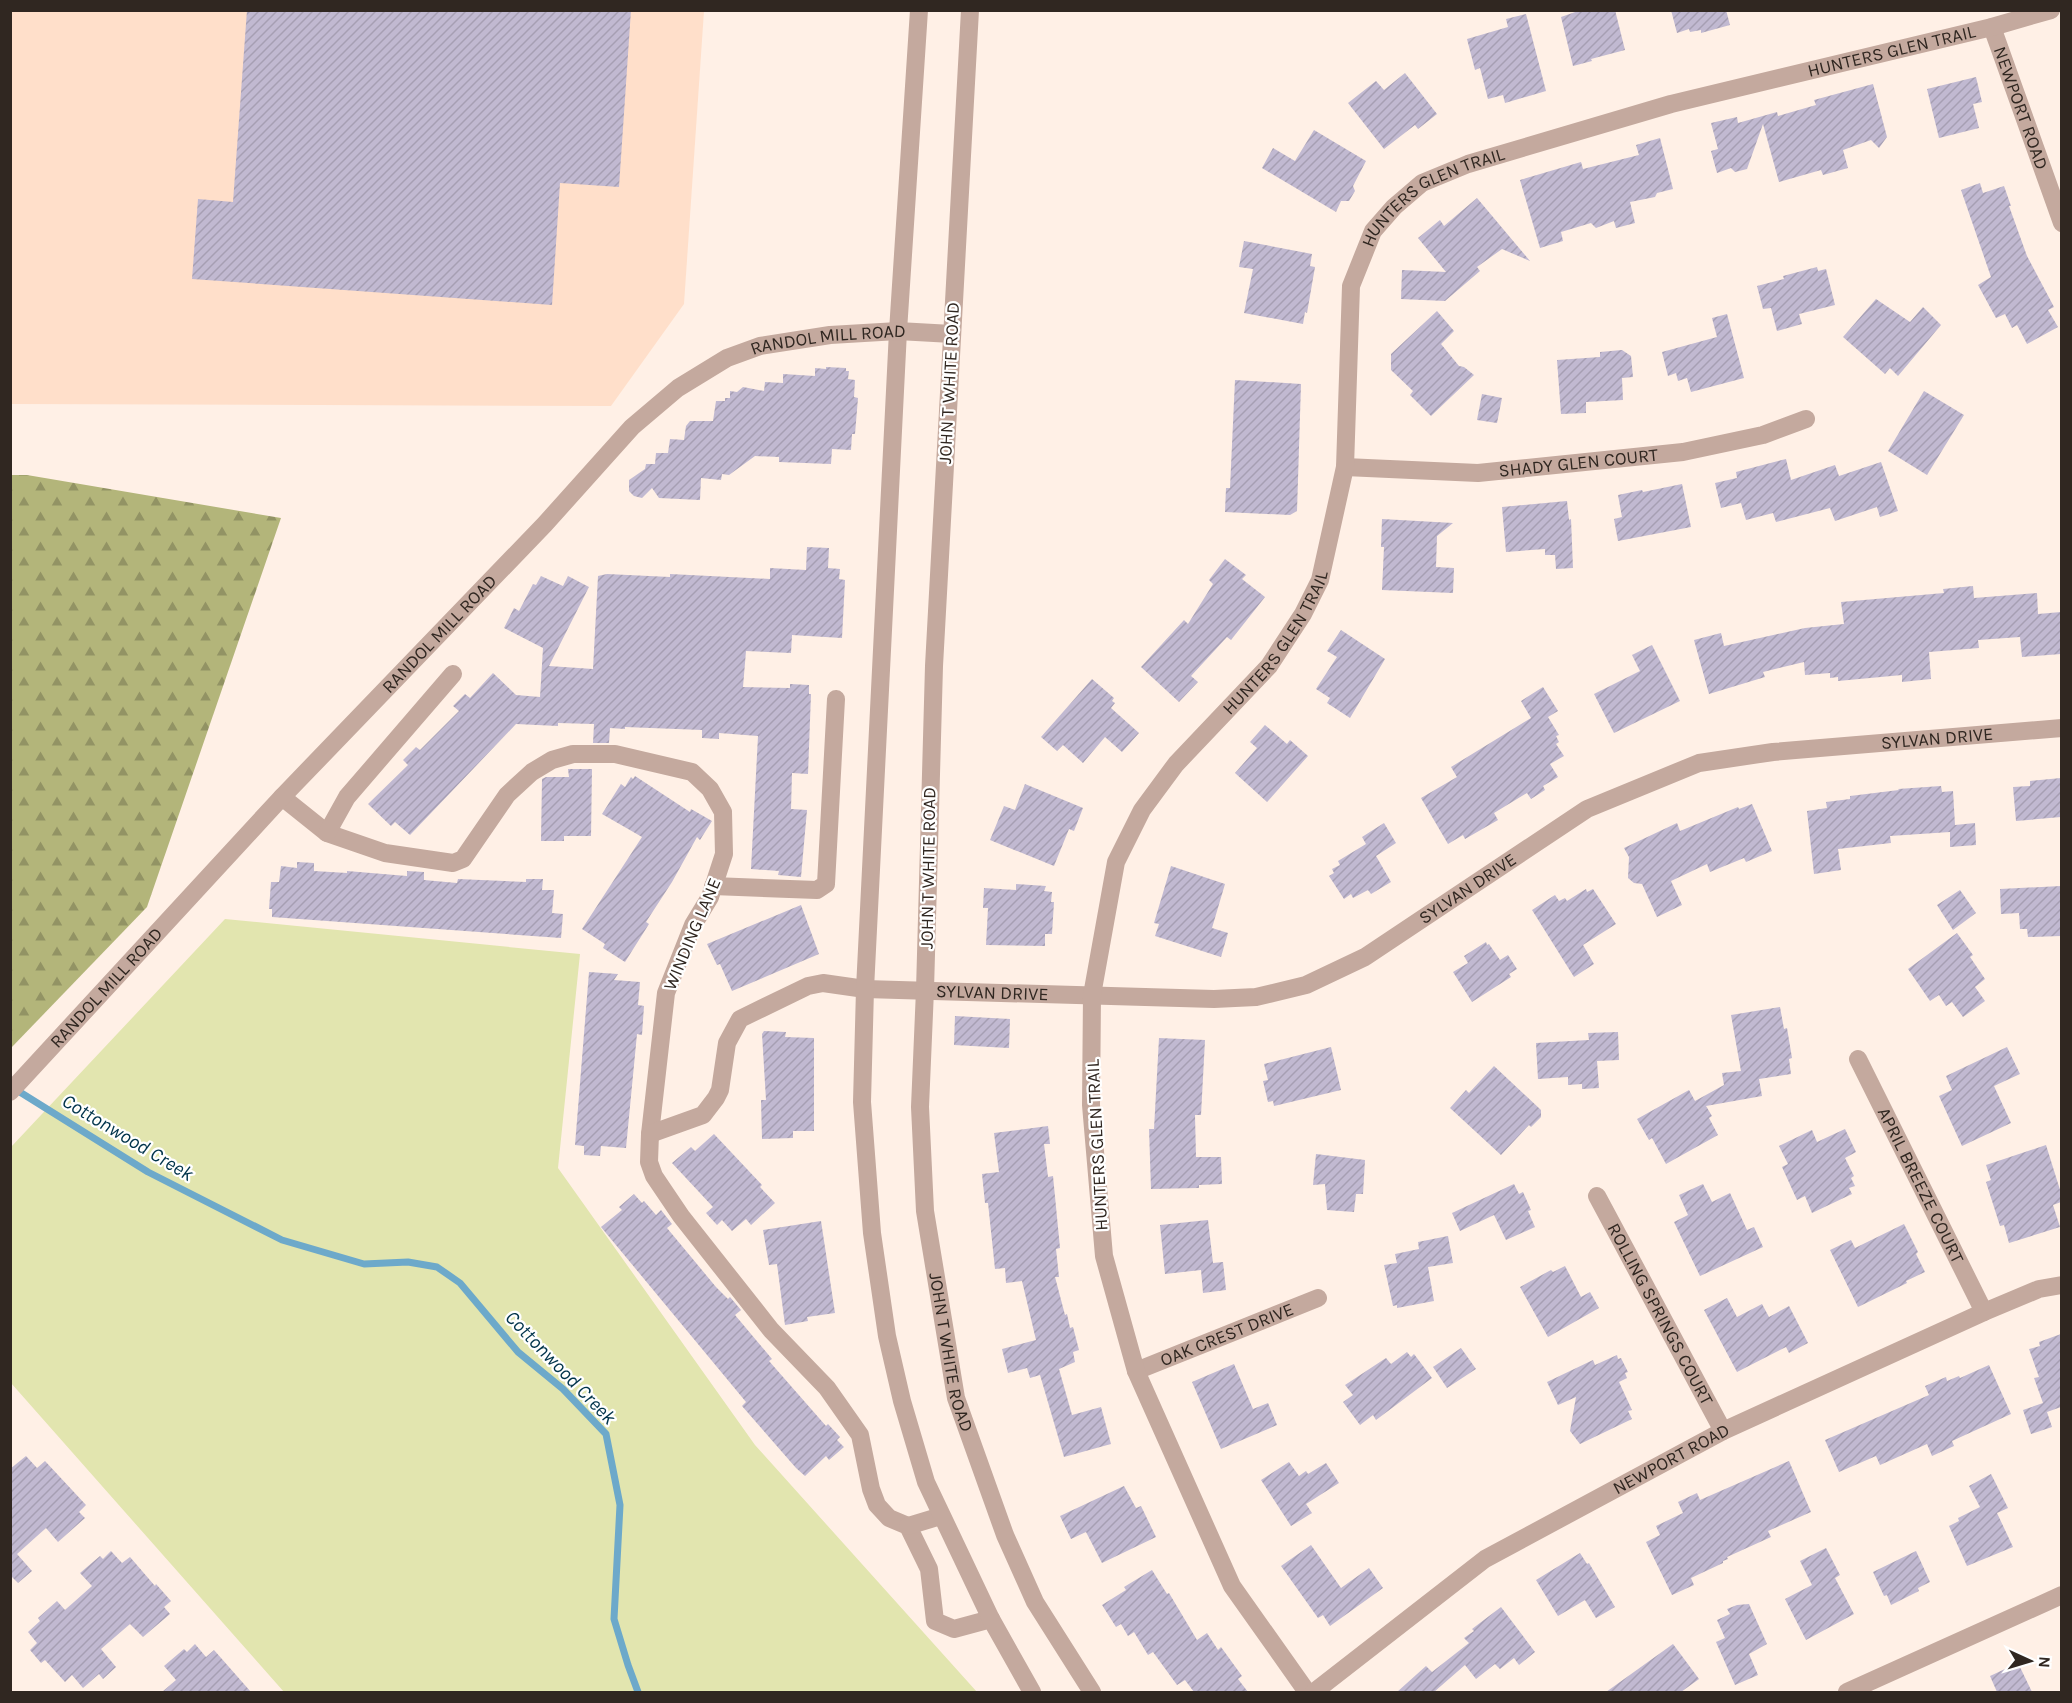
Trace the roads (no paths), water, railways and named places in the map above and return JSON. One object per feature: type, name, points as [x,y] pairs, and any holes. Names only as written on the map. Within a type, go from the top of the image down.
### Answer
[{"type":"street","points":[[919,10],[898,332],[861,1102],[873,1244],[887,1336],[902,1401],[926,1482],[941,1516],[991,1619],[1032,1692]]},
{"type":"street","name":"JOHN T WHITE ROAD","points":[[970,10],[934,666],[920,1107],[925,1211],[956,1398],[1005,1535],[1035,1602],[1092,1692]]},
{"type":"street","name":"HUNTERS GLEN TRAIL","points":[[1307,1692],[1232,1586],[1136,1371],[1104,1256],[1091,1106],[1092,995],[1116,862],[1142,810],[1176,764],[1269,666],[1303,614],[1320,580],[1345,467],[1351,286],[1373,231],[1394,207],[1422,183],[1468,164],[1671,104],[1992,27],[2051,10]]},
{"type":"street","name":"NEWPORT ROAD","points":[[1992,27],[2061,224]]},
{"type":"street","name":"RANDOL MILL ROAD","points":[[10,1092],[282,797],[545,524],[632,427],[678,388],[727,358],[760,346],[831,335],[898,332],[952,334]]},
{"type":"street","name":"SHADY GLEN COURT","points":[[1345,467],[1478,472],[1683,452],[1763,435],[1806,419]]},
{"type":"street","points":[[327,833],[347,797],[453,674]]},
{"type":"street","points":[[714,886],[817,890],[826,884],[836,699]]},
{"type":"street","name":"SYLVAN DRIVE","points":[[650,1134],[703,1115],[720,1090],[727,1043],[740,1019],[808,986],[823,983],[865,989],[1214,999],[1257,997],[1306,984],[1365,957],[1587,809],[1699,763],[1773,752],[2061,728]]},
{"type":"street","name":"WINDING LANE","points":[[282,797],[327,833],[385,853],[453,862],[463,859],[507,795],[532,771],[552,760],[573,754],[615,754],[692,772],[710,789],[723,812],[724,854],[710,897],[693,925],[666,993],[650,1134],[649,1162],[654,1176],[681,1216],[771,1330],[827,1388],[860,1434],[877,1505],[889,1518],[908,1526]]},
{"type":"street","name":"APRIL BREEZE COURT","points":[[1858,1059],[1984,1312]]},
{"type":"street","name":"ROLLING SPRINGS COURT","points":[[1597,1196],[1723,1431]]},
{"type":"street","name":"NEWPORT ROAD","points":[[1314,1692],[1485,1559],[1723,1431],[1984,1312],[2039,1289],[2061,1285]]},
{"type":"street","name":"OAK CREST DRIVE","points":[[1136,1371],[1318,1298]]},
{"type":"street","points":[[941,1516],[908,1526],[929,1569],[935,1621],[954,1629],[991,1619]]},
{"type":"street","points":[[1847,1692],[2061,1596]]},
{"type":"waterway","name":"Cottonwood Creek","points":[[15,1089],[148,1172],[282,1240],[364,1264],[408,1262],[437,1267],[460,1283],[518,1352],[563,1389],[606,1434],[620,1505],[614,1619],[638,1692]]}]
